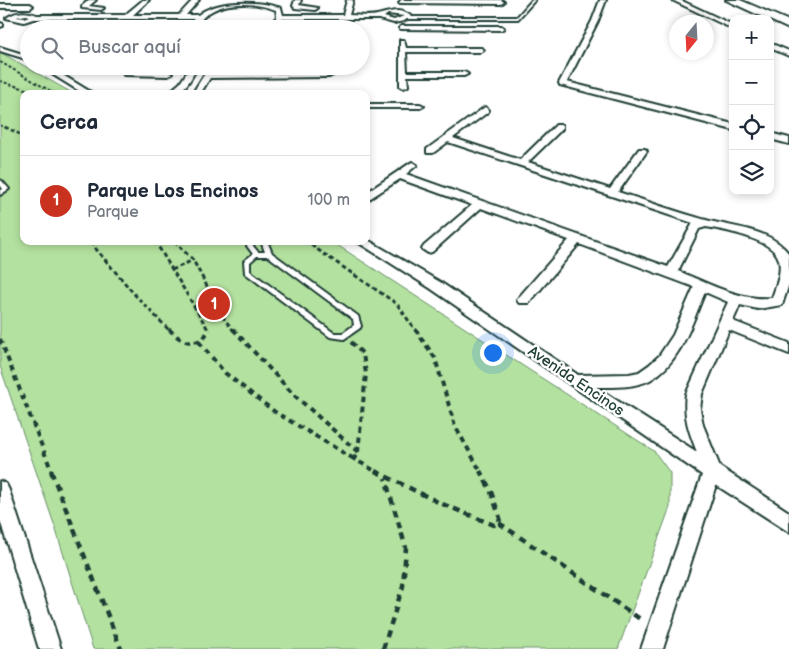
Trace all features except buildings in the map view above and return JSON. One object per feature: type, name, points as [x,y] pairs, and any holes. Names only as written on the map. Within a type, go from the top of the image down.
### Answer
[{"type":"highway","points":[[731,0],[789,25]]},
{"type":"highway","points":[[718,4],[743,15]]},
{"type":"highway","points":[[774,29],[789,35]]},
{"type":"street","points":[[93,0],[84,7],[108,8]]},
{"type":"street","points":[[127,17],[146,0]]},
{"type":"street","points":[[181,17],[196,0]]},
{"type":"street","points":[[298,0],[297,7],[320,8]]},
{"type":"street","points":[[346,20],[350,0]]},
{"type":"street","points":[[603,0],[595,21],[563,83],[729,126]]},
{"type":"street","points":[[675,0],[729,26]]},
{"type":"street","points":[[401,13],[401,1],[502,1]]},
{"type":"street","points":[[492,10],[502,1]]},
{"type":"street","points":[[198,20],[213,7],[251,3],[272,5],[279,9],[280,17]]},
{"type":"street","points":[[0,6],[36,4],[22,14]]},
{"type":"street","points":[[127,8],[136,8]]},
{"type":"street","points":[[339,8],[348,8]]},
{"type":"street","points":[[12,20],[10,17],[22,14],[32,13],[34,16]]},
{"type":"street","points":[[365,20],[380,17],[384,14],[401,13],[408,16],[401,25],[404,86]]},
{"type":"street","points":[[0,25],[12,20],[24,20],[34,16],[199,17]]},
{"type":"street","points":[[62,20],[66,17]]},
{"type":"street","points":[[280,17],[308,20]]},
{"type":"street","points":[[277,20],[280,17]]},
{"type":"street","points":[[380,17],[386,21],[401,25],[501,28]]},
{"type":"street","points":[[774,47],[789,54]]},
{"type":"street","points":[[0,49],[20,55]]},
{"type":"street","points":[[402,50],[481,50]]},
{"type":"street","points":[[403,74],[464,74]]},
{"type":"street","points":[[57,75],[83,90]]},
{"type":"street","points":[[177,90],[183,85],[189,75]]},
{"type":"street","points":[[198,90],[207,76],[329,75]]},
{"type":"street","points":[[370,109],[378,106],[420,106]]},
{"type":"street","points":[[430,151],[485,110]]},
{"type":"street","points":[[522,163],[559,127]]},
{"type":"street","points":[[774,137],[789,141]]},
{"type":"street","points":[[399,174],[671,273],[736,300],[758,304],[777,302],[788,271],[784,256],[772,244],[735,229],[706,224],[447,139]]},
{"type":"street","points":[[612,193],[642,151]]},
{"type":"street","points":[[370,195],[412,165]]},
{"type":"street","points":[[428,249],[480,204]]},
{"type":"street","points":[[671,273],[695,226],[706,224]]},
{"type":"street","points":[[524,300],[577,239]]},
{"type":"street","name":"Avenida Encinos","points":[[369,245],[435,285],[575,381],[712,470],[789,523]]},
{"type":"street","points":[[575,381],[626,380],[644,376],[656,368],[670,353],[701,286]]},
{"type":"street","points":[[655,640],[712,470],[695,425],[692,409],[694,394],[736,300]]},
{"type":"street","points":[[725,323],[789,349]]},
{"type":"street","points":[[0,490],[50,649]]},
{"type":"lane","points":[[407,18],[518,18],[534,0]]},
{"type":"lane","points":[[0,182],[6,188],[0,193]]},
{"type":"lane","points":[[250,245],[256,254]]},
{"type":"lane","points":[[266,245],[269,254],[356,318],[358,326],[344,336],[332,335],[248,272],[247,262],[256,254],[269,254]]},
{"type":"path","points":[[0,62],[20,73]]},
{"type":"path","points":[[23,75],[49,90]]},
{"type":"path","points":[[0,80],[29,90]]},
{"type":"path","points":[[0,125],[20,134]]},
{"type":"path","points":[[94,245],[139,301],[181,339],[192,343],[199,342],[207,335],[209,330],[157,245]]},
{"type":"path","points":[[178,245],[193,260],[225,320],[250,350],[293,394],[358,452]]},
{"type":"path","points":[[311,245],[397,304],[435,358],[455,426],[490,489],[500,518],[499,523]]},
{"type":"path","points":[[172,270],[193,260]]},
{"type":"path","points":[[344,336],[363,354],[366,374],[358,452],[354,459]]},
{"type":"path","points":[[0,339],[121,649]]},
{"type":"path","points":[[199,342],[225,373],[275,412],[385,477],[494,526],[499,523]]},
{"type":"path","points":[[384,649],[403,586],[406,548],[385,477]]},
{"type":"path","points":[[499,523],[655,640]]},
{"type":"green space","points":[[0,52],[20,63],[20,75],[41,75],[67,90],[20,90],[20,245],[337,245],[654,451],[670,473],[670,507],[618,649],[93,649],[54,524],[0,366]]},
{"type":"place","name":"Parque Los Encinos","points":[[214,304]]}]
